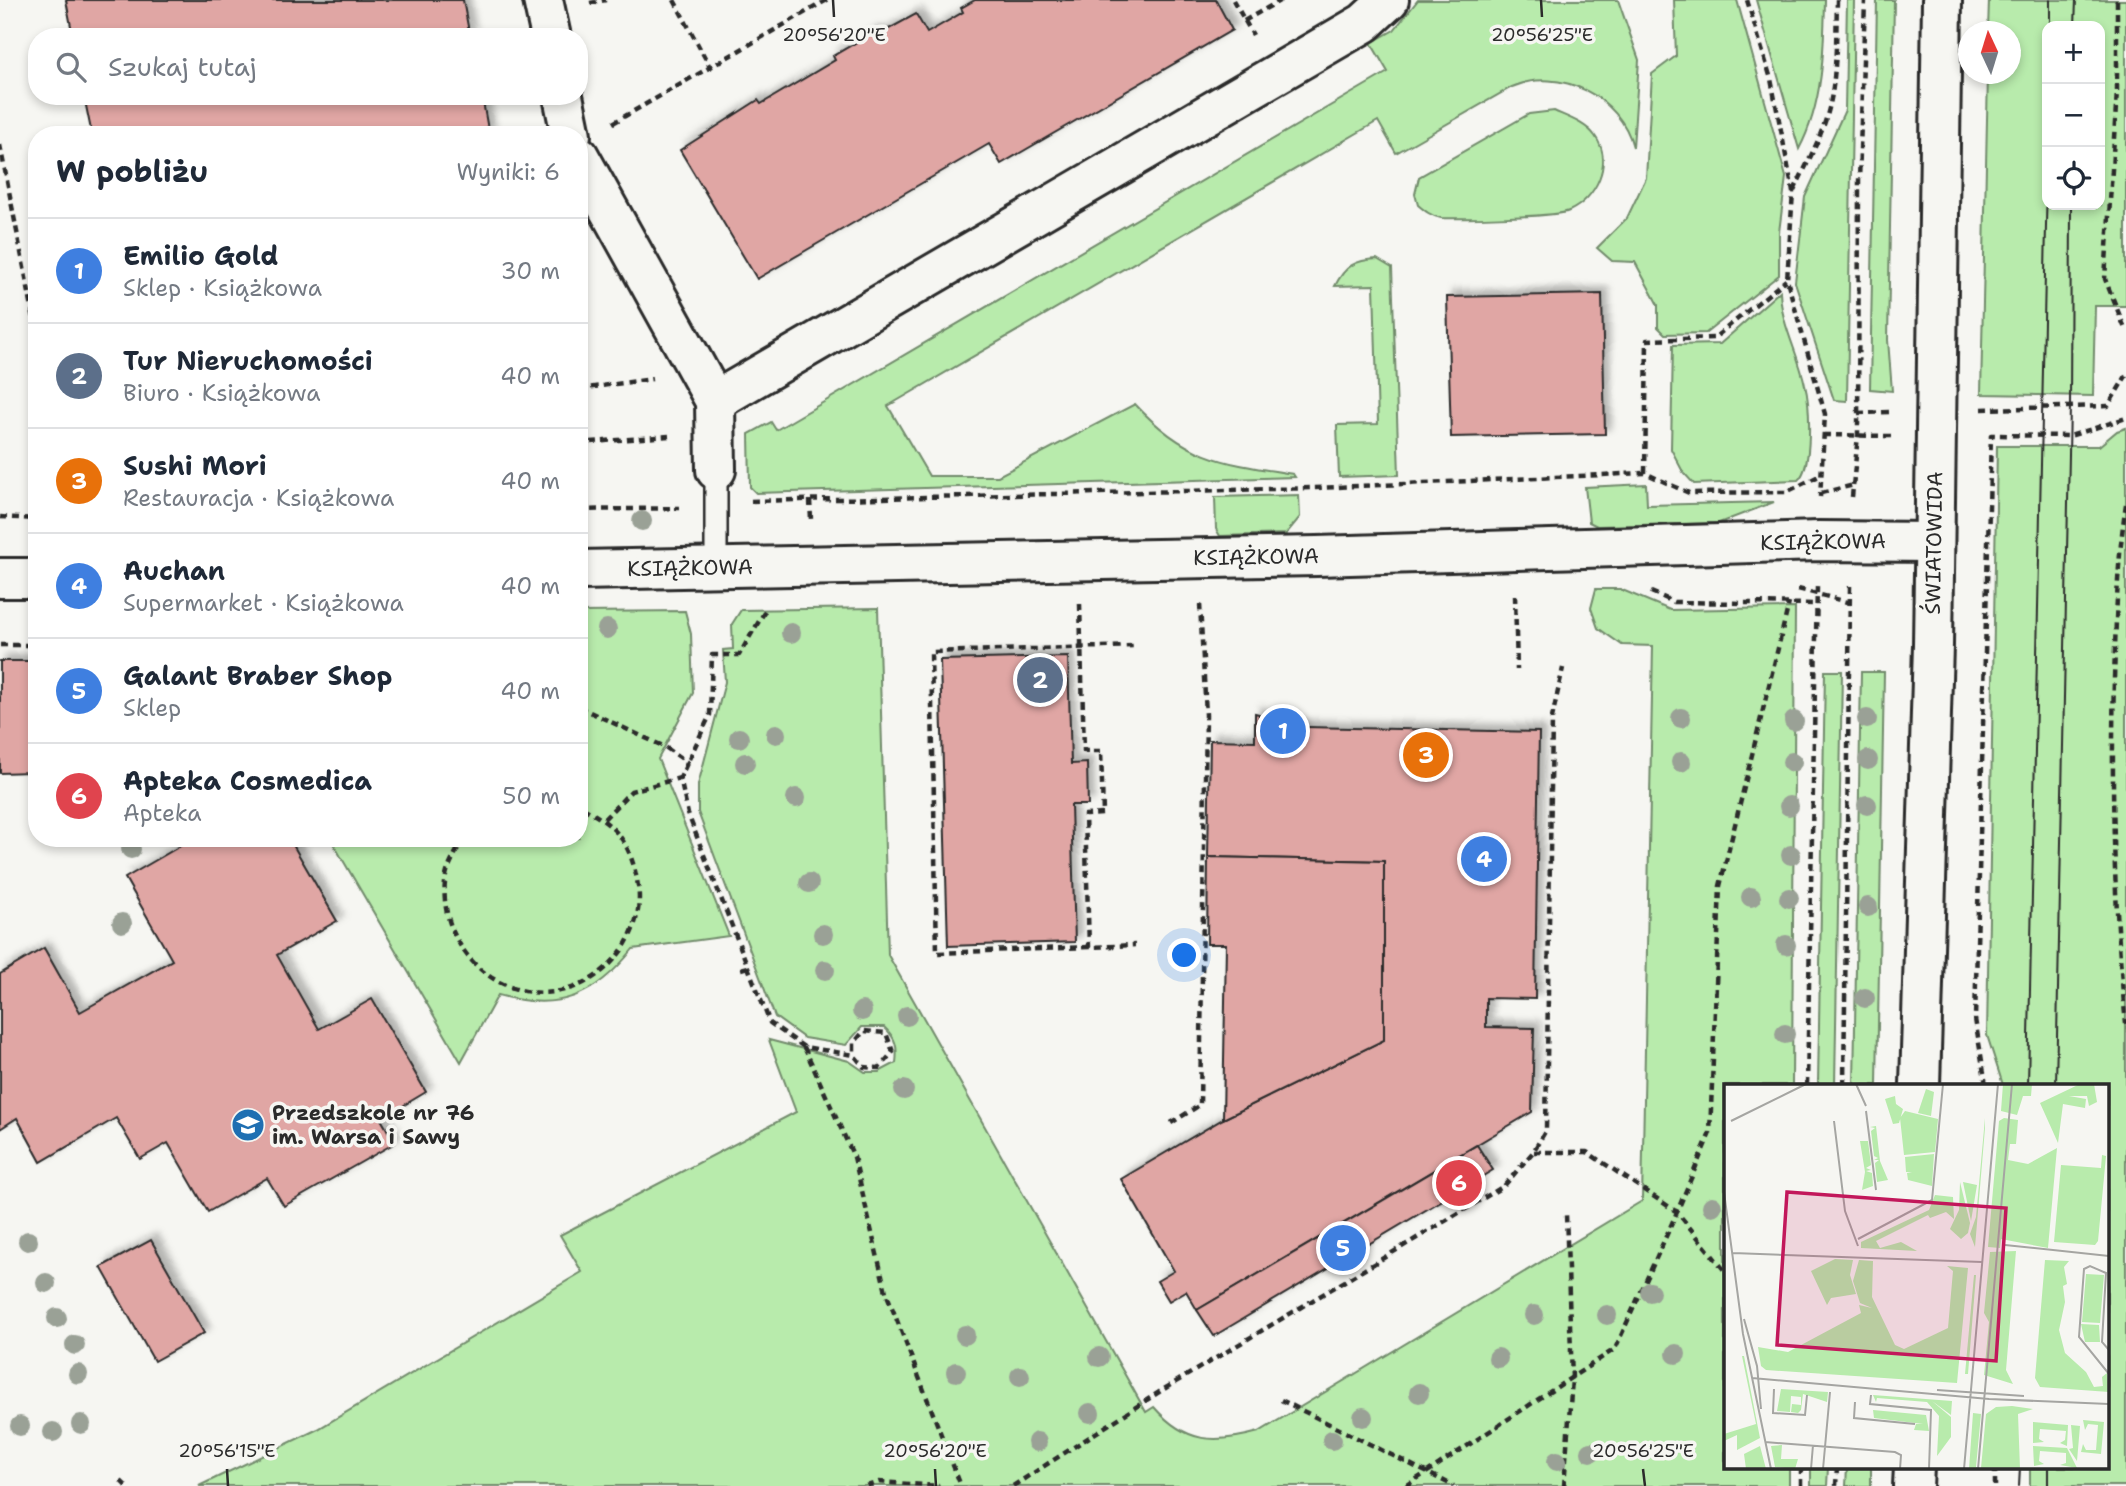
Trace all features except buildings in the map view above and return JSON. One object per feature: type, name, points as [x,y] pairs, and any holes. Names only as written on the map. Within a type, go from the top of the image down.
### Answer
[{"type":"street","points":[[543,0],[549,28]]},
{"type":"street","points":[[715,416],[1364,23],[1389,0]]},
{"type":"street","name":"ŚWIATOWIDA","points":[[1920,1084],[1934,542],[1942,0]]},
{"type":"street","points":[[570,105],[585,126]]},
{"type":"street","points":[[588,173],[715,416],[716,486]]},
{"type":"street","name":"KSIĄŻKOWA","points":[[588,570],[1317,556],[1819,541],[1934,542]]},
{"type":"street","points":[[0,578],[28,578]]},
{"type":"street","points":[[1913,1486],[1914,1468]]},
{"type":"lane","points":[[716,486],[716,568]]},
{"type":"path","points":[[674,0],[710,67]]},
{"type":"path","points":[[589,131],[710,67],[827,0]]},
{"type":"path","points":[[1244,21],[1281,0]]},
{"type":"path","points":[[1793,192],[1818,139],[1829,105],[1836,56],[1837,0]]},
{"type":"path","points":[[2117,0],[2117,91],[2105,279],[2126,331]]},
{"type":"path","points":[[0,145],[28,288]]},
{"type":"path","points":[[1645,473],[1647,340],[1714,338],[1787,280]]},
{"type":"path","points":[[1992,409],[2108,405],[2126,376]]},
{"type":"path","points":[[588,441],[715,416]]},
{"type":"path","points":[[1986,1084],[1975,1019],[1991,435],[2070,436],[2126,418]]},
{"type":"path","points":[[1824,435],[1893,436]]},
{"type":"path","points":[[588,510],[667,510],[716,486],[1315,488],[1645,473],[1689,493],[1786,492],[1821,475]]},
{"type":"path","points":[[2126,504],[2117,559],[2111,794],[2119,957],[2126,1024]]},
{"type":"path","points":[[0,517],[28,519]]},
{"type":"path","points":[[1514,583],[1517,670]]},
{"type":"path","points":[[1171,1123],[1200,1105],[1206,715],[1199,593]]},
{"type":"path","points":[[1080,596],[1084,751],[1101,751],[1103,814],[1085,815],[1089,947]]},
{"type":"path","points":[[771,601],[739,655],[712,655],[710,715],[680,778],[688,814],[770,1023],[804,1047],[854,1055],[864,1067],[879,1068],[889,1060],[893,1048],[886,1033],[864,1031],[854,1043],[854,1055]]},
{"type":"path","points":[[1406,1486],[1423,1472],[1615,1349],[1677,1212],[1710,1133],[1720,886],[1789,603]]},
{"type":"path","points":[[0,645],[28,645]]},
{"type":"path","points":[[1135,945],[937,953],[931,652],[1136,646]]},
{"type":"path","points":[[1013,1486],[1164,1389],[1504,1186],[1533,1152],[1546,1130],[1552,718],[1563,668]]},
{"type":"path","points":[[588,710],[665,747],[688,763]]},
{"type":"path","points":[[604,819],[631,791],[680,778]]},
{"type":"path","points":[[459,847],[447,873],[446,913],[462,952],[494,981],[531,993],[571,990],[606,971],[629,943],[641,901],[633,857],[620,835],[604,819],[588,811]]},
{"type":"path","points":[[741,969],[748,967]]},
{"type":"path","points":[[804,1047],[854,1157],[886,1292],[961,1486]]},
{"type":"path","points":[[1533,1152],[1587,1152],[1677,1212],[1724,1270]]},
{"type":"path","points":[[1564,1486],[1572,1379],[1566,1214]]},
{"type":"path","points":[[1281,1399],[1454,1486]]},
{"type":"path","points":[[1801,1468],[1801,1486]]},
{"type":"path","points":[[1836,1486],[1837,1468]]},
{"type":"path","points":[[1995,1486],[1996,1468]]},
{"type":"path","points":[[121,1481],[127,1486]]},
{"type":"path","points":[[867,1486],[878,1482],[939,1486]]},
{"type":"green space","points":[[1418,0],[1618,0],[1639,60],[1633,147],[1616,114],[1602,101],[1586,90],[1549,80],[1530,81],[1512,87],[1396,153],[1378,121],[888,406],[929,476],[998,476],[1135,404],[1171,437],[1206,456],[1293,474],[1295,477],[756,493],[750,487],[749,434],[771,422],[776,430],[1388,72],[1371,43],[1394,30]]},
{"type":"green space","points":[[1674,0],[1737,0],[1786,177],[1779,232],[1779,275],[1706,333],[1665,334],[1658,327],[1658,305],[1635,262],[1612,261],[1597,248],[1627,218],[1646,178],[1652,74],[1676,56]]},
{"type":"green space","points":[[1756,0],[1825,0],[1823,58],[1818,96],[1799,149]]},
{"type":"green space","points":[[1847,0],[1854,0],[1847,401],[1834,400],[1795,282],[1805,197],[1845,110]]},
{"type":"green space","points":[[1877,0],[1894,0],[1888,340],[1892,391],[1870,389]]},
{"type":"green space","points":[[1989,0],[2126,0],[2126,306],[2095,306],[2093,396],[1981,394],[1988,84],[2021,84],[2021,21],[1988,21]]},
{"type":"green space","points":[[1554,111],[1587,127],[1595,136],[1603,157],[1599,179],[1594,189],[1579,205],[1569,211],[1546,215],[1441,218],[1418,205],[1415,194],[1419,177],[1529,114]]},
{"type":"green space","points":[[1377,259],[1392,268],[1399,475],[1339,477],[1337,425],[1378,424],[1374,285],[1335,286],[1352,265]]},
{"type":"green space","points":[[1780,291],[1783,315],[1807,394],[1809,435],[1803,473],[1798,480],[1694,484],[1683,472],[1671,449],[1673,345],[1720,344]]},
{"type":"green space","points":[[2126,428],[2126,1486],[2030,1486],[2030,1468],[2108,1468],[2108,1084],[2003,1084],[1987,1035],[1997,446],[2099,446],[2117,431]]},
{"type":"green space","points":[[1646,484],[1647,505],[1774,502],[1719,523],[1597,526],[1589,522],[1585,487]]},
{"type":"green space","points":[[1299,495],[1300,517],[1286,534],[1220,536],[1216,529],[1215,497]]},
{"type":"green space","points":[[1596,589],[1620,589],[1670,610],[1795,608],[1792,1084],[1724,1084],[1724,1468],[1789,1468],[1789,1486],[199,1486],[318,1429],[582,1272],[560,1235],[796,1112],[769,1040],[849,1061],[865,1072],[879,1072],[896,1063],[895,1043],[884,1027],[862,1027],[846,1045],[804,1038],[775,1017],[698,812],[698,785],[725,682],[723,650],[733,649],[732,624],[741,610],[878,608],[888,955],[1146,1412],[1154,1407],[1178,1428],[1202,1438],[1229,1438],[1259,1432],[1642,1201],[1653,646],[1622,645],[1598,628],[1591,608]]},
{"type":"green space","points":[[685,611],[691,634],[693,693],[658,759],[729,936],[633,949],[604,979],[589,989],[557,1001],[519,1000],[498,995],[461,1062],[335,847],[588,847],[588,612]]},
{"type":"green space","points":[[1825,671],[1842,671],[1835,1084],[1818,1084]]},
{"type":"green space","points":[[1861,672],[1884,672],[1877,1084],[1854,1084]]},
{"type":"green space","points":[[1811,1468],[1828,1468],[1827,1486],[1811,1486]]},
{"type":"green space","points":[[1847,1468],[1871,1468],[1871,1486],[1846,1486]]},
{"type":"tram line","points":[[2050,0],[2050,21]]},
{"type":"tram line","points":[[2075,21],[2076,0]]},
{"type":"tram line","points":[[2028,1084],[2046,210]]},
{"type":"tram line","points":[[2056,1084],[2070,406],[2071,210]]},
{"type":"tram line","points":[[2019,1486],[2020,1468]]},
{"type":"tram line","points":[[2048,1468],[2048,1486]]},
{"type":"place","name":"Tur Nieruchomości","points":[[1040,680]]},
{"type":"place","name":"Emilio Gold","points":[[1283,731]]},
{"type":"place","name":"Sushi Mori","points":[[1426,755]]},
{"type":"place","name":"Auchan","points":[[1484,859]]},
{"type":"place","name":"Przedszkole nr 76 im. Warsa i Sawy","points":[[248,1125]]},
{"type":"place","name":"Apteka Cosmedica","points":[[1459,1183]]},
{"type":"place","name":"Galant Braber Shop","points":[[1343,1248]]}]
